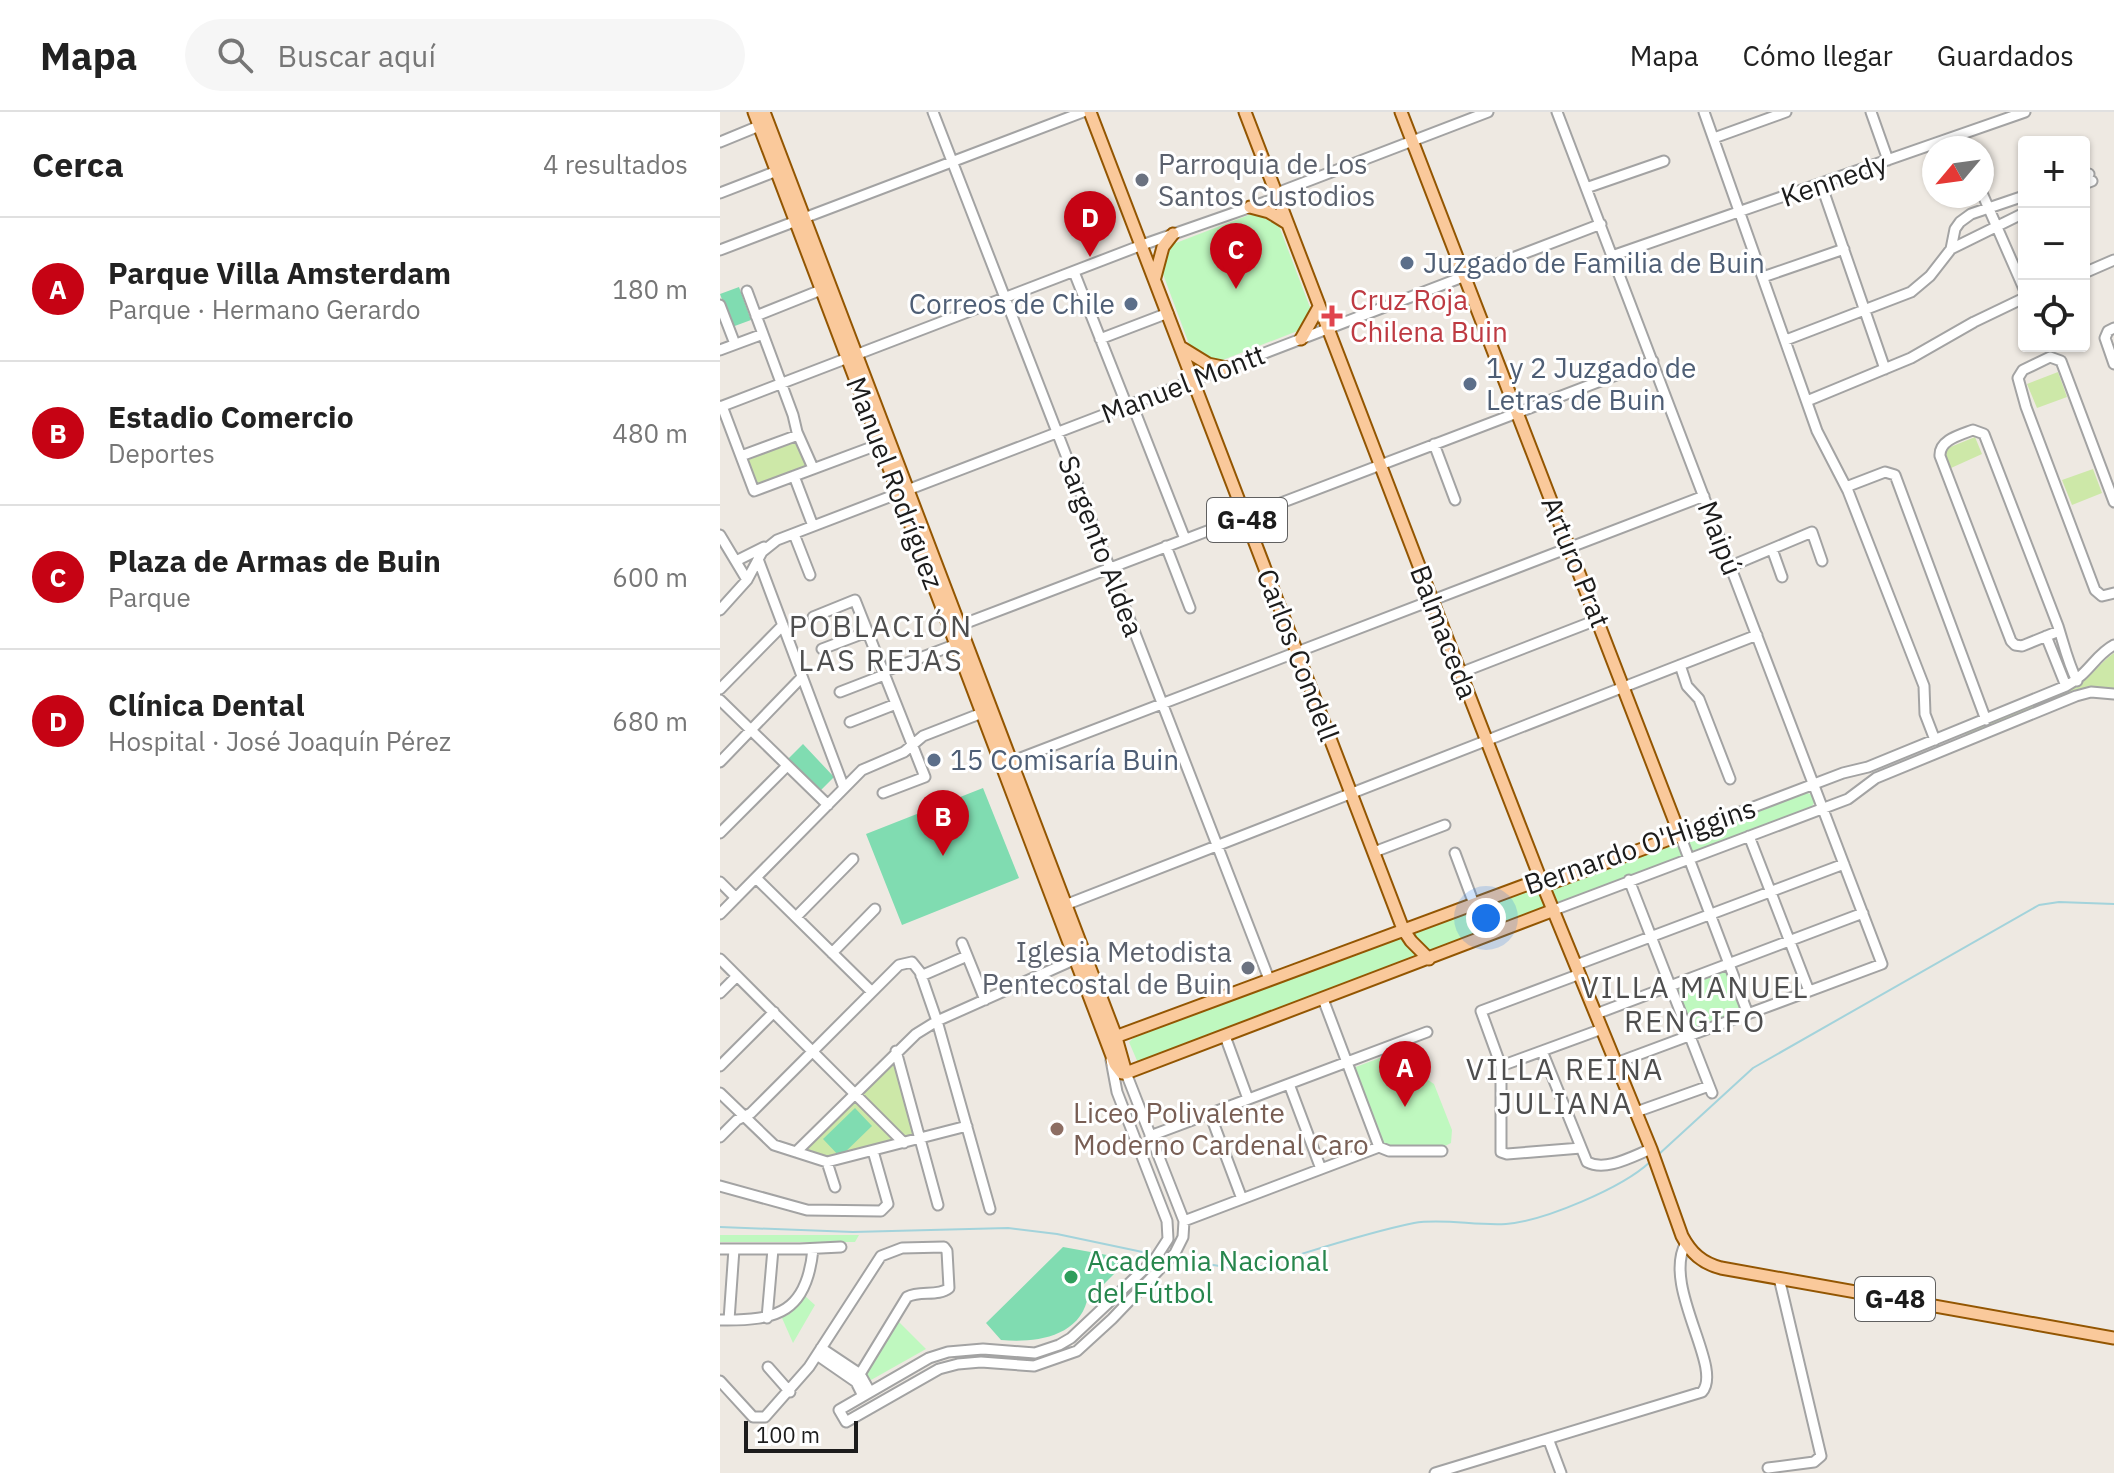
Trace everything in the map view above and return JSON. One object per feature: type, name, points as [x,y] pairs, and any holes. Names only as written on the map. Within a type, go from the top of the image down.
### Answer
[{"type":"main road","name":"Manuel Rodríguez","points":[[754,112],[781,169]]},
{"type":"main road","name":"Manuel Rodríguez","points":[[764,112],[781,169],[1126,1073]]},
{"type":"main road","name":"Carlos Condell","points":[[1090,112],[1403,929]]},
{"type":"main road","name":"Balmaceda","points":[[1245,112],[1486,741],[1686,1243]]},
{"type":"main road","name":"Arturo Prat","points":[[1401,112],[1680,835]]},
{"type":"main road","points":[[1250,207],[1269,212],[1288,224]]},
{"type":"main road","name":"Manuel Rodríguez","points":[[800,219],[821,290],[852,357],[880,444],[903,491]]},
{"type":"main road","points":[[1155,278],[1163,247],[1173,234]]},
{"type":"main road","points":[[1301,339],[1319,307]]},
{"type":"main road","points":[[1181,348],[1208,364],[1227,368]]},
{"type":"main road","name":"Manuel Rodríguez","points":[[961,642],[982,713],[1007,764]]},
{"type":"main road","name":"Bernardo O'Higgins","points":[[1111,1038],[1531,883],[1551,883],[1680,835]]},
{"type":"main road","name":"Bernardo O'Higgins","points":[[1126,1073],[1554,910]]},
{"type":"main road","name":"G-48","points":[[1403,929],[1429,959]]},
{"type":"main road","name":"Manuel Rodríguez","points":[[1111,1038],[1110,1052],[1118,1070],[1126,1073]]},
{"type":"main road","name":"G-48","points":[[1686,1243],[1694,1254],[1713,1266],[2114,1338]]},
{"type":"street","name":"Sargento Aldea","points":[[933,112],[1269,979]]},
{"type":"street","points":[[720,250],[1083,112]]},
{"type":"street","points":[[880,444],[754,491],[721,407],[1142,245],[1250,207],[1488,112]]},
{"type":"street","name":"Maipú","points":[[1557,112],[1882,964],[1809,991]]},
{"type":"street","points":[[1704,112],[1817,431],[1846,487],[1924,686],[1925,714],[1935,740]]},
{"type":"street","points":[[1714,138],[1786,112]]},
{"type":"street","points":[[1871,112],[1888,160]]},
{"type":"street","points":[[1875,123],[1878,112]]},
{"type":"street","name":"Kennedy","points":[[1957,136],[2022,113]]},
{"type":"street","points":[[720,142],[759,126]]},
{"type":"street","name":"Kennedy","points":[[1612,256],[1922,148]]},
{"type":"street","points":[[1586,188],[1664,161]]},
{"type":"street","points":[[720,193],[781,169]]},
{"type":"street","points":[[1821,184],[1885,369]]},
{"type":"street","points":[[1994,206],[2018,198]]},
{"type":"street","points":[[1951,249],[1955,229],[1960,222],[1989,208],[2020,280]]},
{"type":"street","points":[[1786,340],[1904,296],[1917,288],[1951,249],[2018,216]]},
{"type":"street","name":"Manuel Montt","points":[[736,561],[813,526],[1601,224]]},
{"type":"street","name":"Kennedy","points":[[1607,242],[1642,246]]},
{"type":"street","points":[[1763,277],[1844,249]]},
{"type":"street","points":[[2090,270],[2114,260]]},
{"type":"street","points":[[1074,272],[1185,539]]},
{"type":"street","points":[[756,316],[821,290]]},
{"type":"street","points":[[747,291],[798,435],[813,468]]},
{"type":"street","points":[[1807,401],[1885,369],[2018,301]]},
{"type":"street","points":[[720,305],[735,344]]},
{"type":"street","points":[[1100,339],[1168,313]]},
{"type":"street","points":[[2110,332],[2114,364]]},
{"type":"street","points":[[720,350],[763,334]]},
{"type":"street","points":[[2114,502],[2057,358],[2050,357],[2019,373],[2030,419],[2095,590],[2100,595],[2114,593]]},
{"type":"street","points":[[955,628],[1653,361]]},
{"type":"street","points":[[2059,631],[2022,646],[2011,641],[1943,463],[1940,448],[1946,442],[1971,431],[1979,431],[1987,441],[2059,631],[2077,681]]},
{"type":"street","points":[[741,456],[798,435]]},
{"type":"street","points":[[1434,444],[1455,500]]},
{"type":"street","points":[[1846,487],[1885,472],[1895,475],[1986,720]]},
{"type":"street","points":[[794,476],[813,526]]},
{"type":"street","points":[[1007,764],[1704,496]]},
{"type":"street","points":[[1731,566],[1812,532],[1822,561]]},
{"type":"street","points":[[794,534],[810,575]]},
{"type":"street","points":[[720,535],[747,580]]},
{"type":"street","points":[[720,610],[747,580],[767,546]]},
{"type":"street","points":[[1166,546],[1190,608]]},
{"type":"street","points":[[1772,549],[1782,577]]},
{"type":"street","points":[[758,559],[844,788]]},
{"type":"street","points":[[813,617],[855,600],[925,777],[883,793]]},
{"type":"street","points":[[1459,671],[1598,617]]},
{"type":"street","points":[[720,689],[783,625]]},
{"type":"street","points":[[822,649],[867,632]]},
{"type":"street","points":[[1061,906],[1757,635]]},
{"type":"street","points":[[2046,636],[2066,686]]},
{"type":"street","points":[[840,692],[961,642]]},
{"type":"street","name":"Bernardo O'Higgins","points":[[1680,835],[1868,767],[2066,686],[2077,681],[2105,650],[2114,645]]},
{"type":"street","points":[[1680,665],[1687,686],[1699,699],[1730,779]]},
{"type":"street","points":[[720,762],[802,677]]},
{"type":"street","name":"Bernardo O'Higgins","points":[[1554,910],[1823,808],[1852,796],[1876,778],[2083,693],[2114,694]]},
{"type":"street","points":[[720,700],[828,805]]},
{"type":"street","points":[[850,722],[896,704]]},
{"type":"street","points":[[720,914],[864,768],[904,752],[923,736],[982,713]]},
{"type":"street","points":[[2002,713],[2006,724]]},
{"type":"street","points":[[1958,731],[1962,742]]},
{"type":"street","points":[[720,833],[787,766]]},
{"type":"street","points":[[1374,852],[1445,825]]},
{"type":"street","name":"Arturo Prat","points":[[1680,835],[1748,1014]]},
{"type":"street","points":[[1616,1063],[1809,991],[1749,836]]},
{"type":"street","points":[[1455,853],[1474,904]]},
{"type":"street","points":[[796,917],[853,859]]},
{"type":"street","points":[[1581,1148],[1502,1153],[1501,1066],[1481,1011],[1651,937],[1844,864]]},
{"type":"street","points":[[756,878],[872,992]]},
{"type":"street","points":[[1629,880],[1710,1090],[1636,1112]]},
{"type":"street","points":[[720,882],[736,898]]},
{"type":"street","points":[[832,953],[875,909]]},
{"type":"street","points":[[1596,1014],[1863,913]]},
{"type":"street","points":[[962,943],[985,1000]]},
{"type":"street","points":[[921,976],[967,956]]},
{"type":"street","points":[[796,1152],[916,1034],[937,1021],[1080,957]]},
{"type":"street","points":[[720,959],[904,1143]]},
{"type":"street","points":[[720,1137],[751,1113],[899,965],[912,962],[921,976],[937,1021],[990,1209]]},
{"type":"street","points":[[720,993],[737,976]]},
{"type":"street","points":[[1323,999],[1379,1147]]},
{"type":"street","points":[[720,1066],[774,1012]]},
{"type":"street","points":[[1501,1066],[1602,1029]]},
{"type":"street","points":[[1150,1136],[1427,1032]]},
{"type":"street","points":[[1225,1036],[1248,1099]]},
{"type":"street","points":[[896,1051],[938,1205]]},
{"type":"street","points":[[1542,1051],[1587,1162],[1595,1165],[1653,1155]]},
{"type":"street","points":[[1110,1052],[1117,1092],[1167,1221],[1168,1239],[1158,1254],[1071,1338],[1046,1351],[1025,1354],[996,1350],[948,1352],[929,1358],[839,1410],[846,1422],[913,1381],[958,1364],[995,1363],[1020,1367],[1064,1357],[1087,1343],[1168,1262],[1183,1237],[1184,1221],[1379,1147],[1389,1151],[1442,1151]]},
{"type":"street","name":"Manuel Rodríguez","points":[[1126,1073],[1184,1221]]},
{"type":"street","points":[[1289,1084],[1321,1169]]},
{"type":"street","points":[[720,1093],[774,1145],[827,1162],[967,1126]]},
{"type":"street","points":[[1210,1114],[1242,1199]]},
{"type":"street","points":[[720,1186],[769,1201],[819,1211],[881,1211],[887,1208],[888,1202],[873,1151]]},
{"type":"street","points":[[827,1162],[835,1187]]},
{"type":"street","points":[[1435,1473],[1696,1396],[1706,1389],[1706,1368],[1679,1276],[1680,1256],[1686,1243]]},
{"type":"street","points":[[720,1249],[841,1247]]},
{"type":"street","points":[[720,1381],[756,1418],[765,1417],[790,1392],[881,1256],[902,1248],[944,1247],[947,1251],[949,1288],[942,1292],[914,1293],[907,1297],[860,1374]]},
{"type":"street","points":[[734,1249],[724,1320],[767,1318],[784,1310],[801,1295],[809,1280],[813,1249]]},
{"type":"street","points":[[767,1318],[773,1249]]},
{"type":"street","points":[[1768,1468],[1814,1462],[1821,1456],[1779,1278]]},
{"type":"street","points":[[1101,1308],[1112,1319]]},
{"type":"street","points":[[995,1363],[996,1350]]},
{"type":"street","points":[[819,1351],[867,1394]]},
{"type":"street","points":[[819,1351],[860,1374],[867,1394]]},
{"type":"street","points":[[768,1367],[790,1392]]},
{"type":"street","points":[[908,1370],[913,1381]]},
{"type":"street","points":[[1549,1441],[1561,1473]]},
{"type":"green space","points":[[1254,213],[1279,226],[1311,310],[1300,330],[1215,363],[1192,352],[1160,266],[1168,246]]},
{"type":"green space","points":[[739,287],[751,320],[732,327],[720,294]]},
{"type":"green space","points":[[2058,372],[2067,397],[2037,408],[2027,384]]},
{"type":"green space","points":[[799,437],[810,466],[755,486],[744,457]]},
{"type":"green space","points":[[1975,437],[1982,454],[1951,468],[1943,450]]},
{"type":"green space","points":[[2093,469],[2102,493],[2072,505],[2062,480]]},
{"type":"green space","points":[[2114,653],[2114,689],[2083,688],[1966,735],[1965,732],[2075,687]]},
{"type":"green space","points":[[803,744],[834,777],[819,792],[787,760]]},
{"type":"green space","points":[[983,788],[1019,878],[902,925],[866,834]]},
{"type":"green space","points":[[1805,792],[1812,795],[1814,803],[1811,808],[1425,957],[1138,1063],[1129,1042],[1137,1035],[1524,890],[1556,886]]},
{"type":"green space","points":[[1726,970],[1743,1012],[1692,1031],[1676,989]]},
{"type":"green space","points":[[1409,1047],[1422,1076],[1434,1084],[1452,1130],[1451,1143],[1443,1147],[1389,1149],[1383,1145],[1353,1068]]},
{"type":"green space","points":[[895,1059],[917,1137],[905,1140],[858,1093]]},
{"type":"green space","points":[[855,1099],[898,1142],[830,1160],[800,1153]]},
{"type":"green space","points":[[855,1108],[872,1126],[840,1157],[823,1139]]},
{"type":"green space","points":[[720,1235],[859,1235],[855,1242],[720,1242]]},
{"type":"green space","name":"Academia Nacional del Fútbol","points":[[1063,1247],[1129,1259],[1087,1301],[1074,1323],[1064,1330],[1040,1339],[1001,1340],[986,1323]]},
{"type":"green space","points":[[805,1296],[815,1305],[793,1343],[782,1318],[791,1313]]},
{"type":"green space","points":[[899,1322],[926,1349],[871,1380],[866,1374]]},
{"type":"waterway","points":[[1658,1155],[1753,1068],[2039,905],[2059,902],[2114,904]]},
{"type":"waterway","points":[[1174,1258],[1236,1269],[1255,1268],[1414,1223],[1522,1222],[1561,1210],[1602,1192],[1650,1162]]},
{"type":"waterway","points":[[720,1227],[853,1232],[1008,1228],[1057,1234],[1152,1254]]},
{"type":"place","name":"Parroquia de Los Santos Custodios","points":[[1142,180]]},
{"type":"place","name":"Clínica Dental","points":[[1090,257]]},
{"type":"place","name":"Juzgado de Familia de Buin","points":[[1407,263]]},
{"type":"place","name":"Plaza de Armas de Buin","points":[[1236,289]]},
{"type":"place","name":"Correos de Chile","points":[[1131,304]]},
{"type":"place","name":"Cruz Roja Chilena Buin","points":[[1332,316]]},
{"type":"place","name":"1 y 2 Juzgado de Letras de Buin","points":[[1470,384]]},
{"type":"place","name":"15 Comisaría Buin","points":[[934,760]]},
{"type":"place","name":"Estadio Comercio","points":[[943,856]]},
{"type":"place","name":"Iglesia Metodista Pentecostal de Buin","points":[[1248,968]]},
{"type":"place","name":"Parque Villa Amsterdam","points":[[1405,1107]]},
{"type":"place","name":"Liceo Polivalente Moderno Cardenal Caro","points":[[1057,1129]]},
{"type":"place","name":"Academia Nacional del Fútbol","points":[[1071,1277]]},
{"type":"district","name":"POBLACIÓN LAS REJAS","points":[[881,644]]},
{"type":"district","name":"VILLA MANUEL RENGIFO","points":[[1695,1005]]},
{"type":"district","name":"VILLA REINA JULIANA","points":[[1565,1087]]}]
